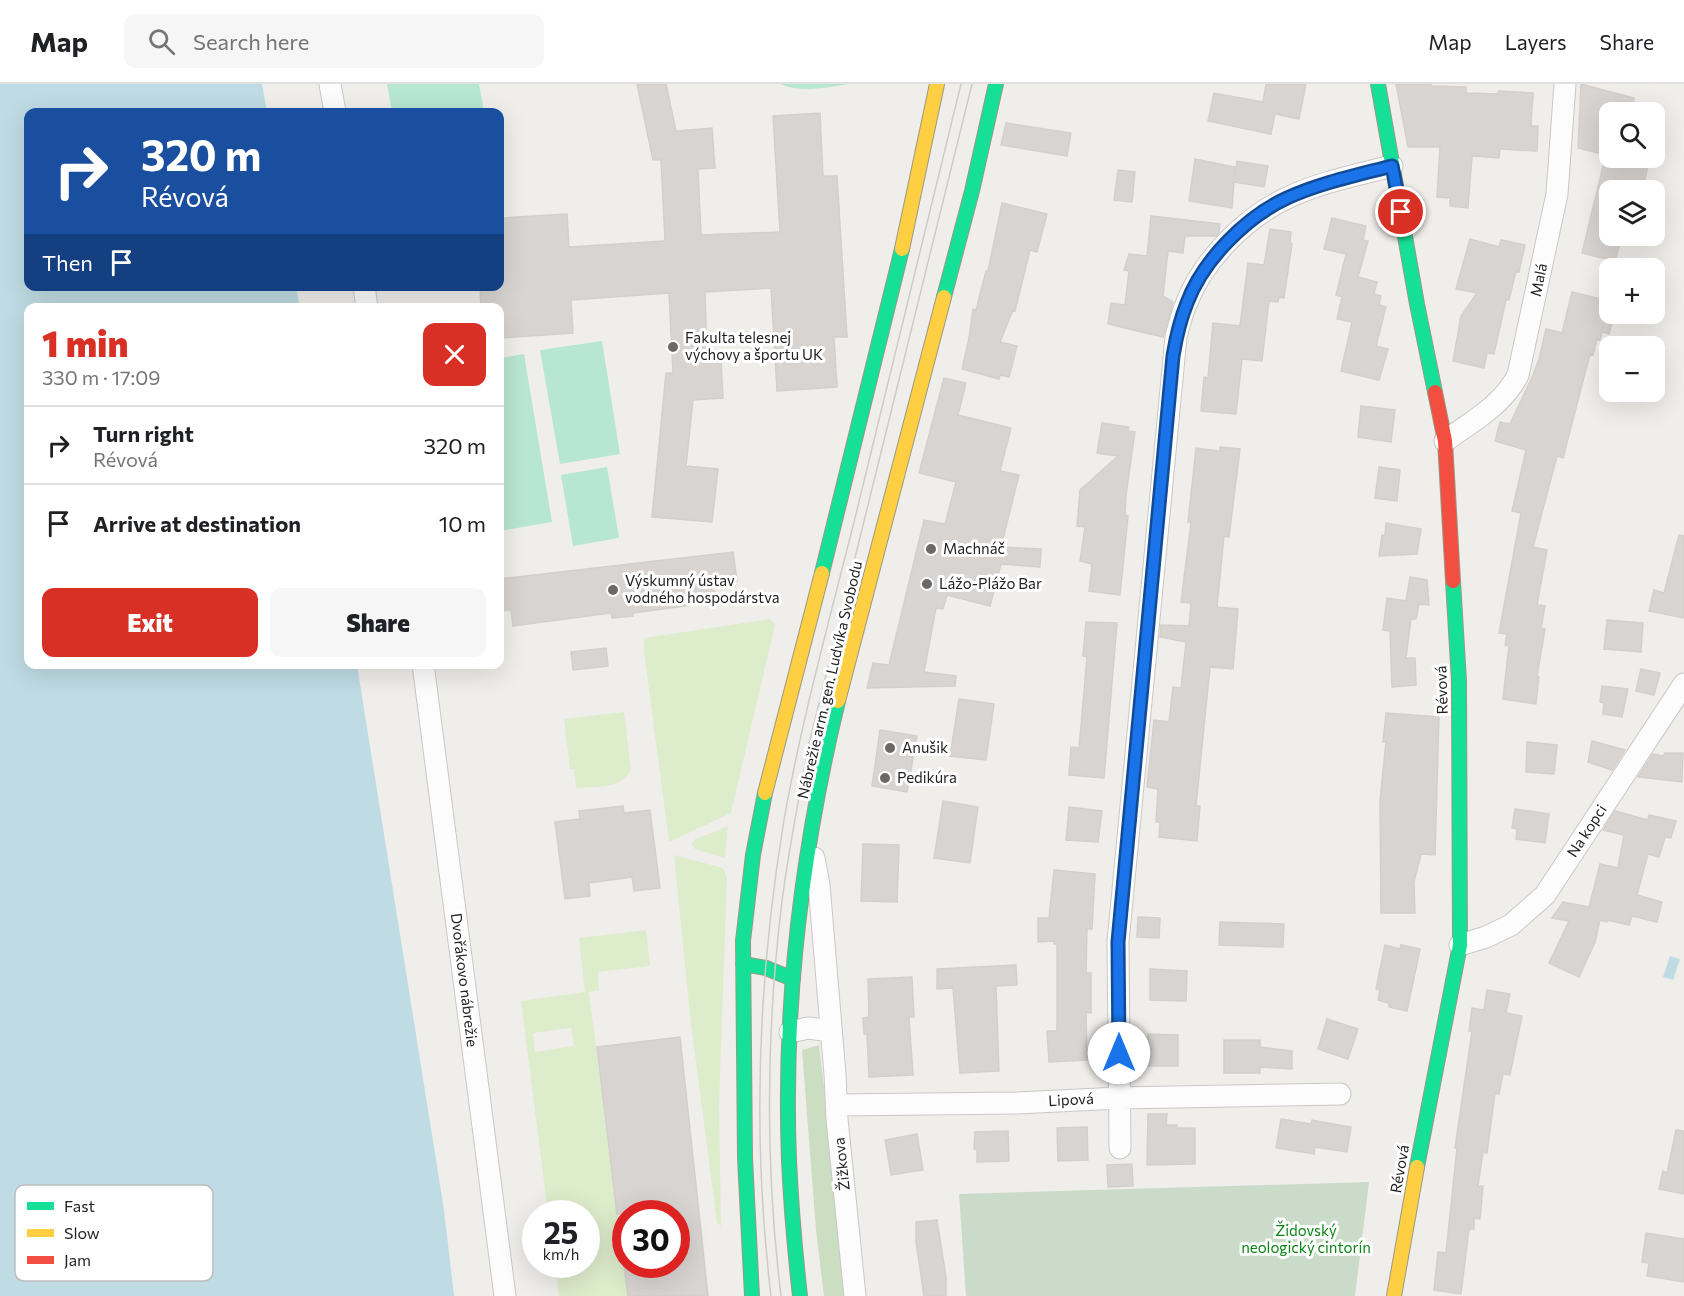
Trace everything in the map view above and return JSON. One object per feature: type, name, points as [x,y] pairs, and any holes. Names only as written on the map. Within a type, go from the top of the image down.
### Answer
[{"type":"main road","name":"Nábrežie arm. gen. Ludvíka Svobodu","points":[[752,1296],[744,1200],[743,964],[746,904],[759,825],[776,746],[795,680],[896,275],[937,84]]},
{"type":"main road","name":"Nábrežie arm. gen. Ludvíka Svobodu","points":[[800,1296],[788,1165],[788,1069],[793,979],[811,840],[828,746],[964,219],[996,84]]},
{"type":"main road","name":"Révová","points":[[1378,84],[1444,441],[1459,681],[1460,945],[1427,1110],[1394,1296]]},
{"type":"main road","points":[[743,964],[766,968],[793,979]]},
{"type":"street","points":[[330,84],[334,108]]},
{"type":"street","name":"Malá","points":[[1444,441],[1484,413],[1506,394],[1518,375],[1558,186],[1565,84]]},
{"type":"street","points":[[1120,1148],[1118,942],[1173,356],[1182,317],[1194,287],[1214,260],[1237,232],[1262,212],[1287,198],[1322,185],[1392,166]]},
{"type":"street","name":"Dvořákovo nábrežie","points":[[424,669],[505,1296]]},
{"type":"street","name":"Na kopci","points":[[1460,945],[1486,937],[1510,925],[1545,895],[1684,684]]},
{"type":"street","name":"Žižkova","points":[[811,840],[819,885],[855,1296]]},
{"type":"street","points":[[793,979],[813,988],[829,1004]]},
{"type":"street","points":[[790,1032],[808,1028],[831,1031]]},
{"type":"street","name":"Lipová","points":[[837,1105],[1017,1103],[1119,1098],[1340,1094]]},
{"type":"green space","points":[[387,84],[479,84],[483,108],[391,108]]},
{"type":"green space","points":[[780,84],[848,84],[805,89]]},
{"type":"green space","points":[[602,341],[620,454],[560,464],[540,350]]},
{"type":"green space","points":[[524,354],[552,522],[504,530],[504,357]]},
{"type":"green space","points":[[607,467],[619,538],[573,546],[561,475]]},
{"type":"green space","points":[[770,619],[775,625],[731,813],[669,842],[644,638]]},
{"type":"green space","points":[[624,712],[631,770],[627,776],[615,784],[576,788],[574,769],[570,769],[564,719]]},
{"type":"green space","points":[[728,826],[725,858],[695,849],[692,845],[694,840]]},
{"type":"green space","points":[[674,855],[723,868],[727,877],[719,1105],[721,1226],[717,1223],[691,1024]]},
{"type":"green space","points":[[646,930],[650,966],[598,972],[599,990],[589,992],[616,1200],[612,1200],[612,1278],[626,1278],[628,1296],[559,1296],[557,1278],[600,1278],[600,1200],[546,1200],[521,1001],[585,992],[579,938]],"holes":[[[571,1028],[574,1046],[535,1052],[533,1033]]]},
{"type":"green space","points":[[819,1045],[837,1199],[844,1296],[824,1296],[816,1230],[802,1050]]},
{"type":"green space","name":"Židovský neologický cintorín","points":[[1369,1182],[1355,1296],[966,1296],[959,1194]]},
{"type":"water","points":[[0,84],[262,84],[266,108],[24,108],[24,291],[297,291],[299,303],[24,303],[24,669],[358,669],[444,1210],[454,1296],[0,1296]]},
{"type":"water","points":[[1670,956],[1680,959],[1673,980],[1663,977]]},
{"type":"building","name":"Fakulta telesnej výchovy a športu UK","points":[[637,84],[666,84],[676,131],[712,128],[715,168],[698,169],[701,235],[780,232],[773,116],[820,113],[823,176],[837,176],[847,337],[834,337],[837,387],[777,391],[771,288],[705,292],[707,360],[721,359],[723,398],[693,400],[686,466],[718,469],[712,522],[652,517],[666,373],[673,373],[669,293],[571,300],[573,333],[504,338],[504,303],[481,303],[480,291],[504,291],[504,218],[567,214],[569,247],[665,241],[661,160],[653,160]]},
{"type":"building","points":[[1266,84],[1306,84],[1299,119],[1275,114],[1271,134],[1208,121],[1214,93],[1263,102]]},
{"type":"building","points":[[1396,84],[1466,87],[1466,93],[1498,94],[1499,91],[1533,93],[1531,126],[1538,126],[1537,151],[1500,149],[1499,158],[1472,156],[1468,208],[1450,206],[1450,198],[1437,197],[1440,147],[1408,147]]},
{"type":"building","points":[[1581,84],[1634,98],[1633,102],[1599,102],[1599,153],[1578,148]]},
{"type":"building","points":[[1006,123],[1071,133],[1067,156],[1001,145]]},
{"type":"building","points":[[1195,159],[1235,167],[1235,176],[1237,161],[1268,166],[1264,187],[1234,182],[1232,208],[1189,201]]},
{"type":"building","points":[[1603,168],[1648,168],[1644,180],[1600,180]]},
{"type":"building","points":[[1118,170],[1135,172],[1132,202],[1114,200]]},
{"type":"building","points":[[1599,183],[1599,246],[1619,246],[1616,258],[1603,258],[1582,253]]},
{"type":"building","points":[[1002,203],[1047,214],[1037,252],[1030,250],[1015,311],[1013,310],[1000,342],[1017,346],[1009,377],[1000,375],[999,379],[962,369],[973,309],[976,310],[986,271],[988,271]]},
{"type":"building","points":[[1151,216],[1220,224],[1216,236],[1185,236],[1183,253],[1168,251],[1163,296],[1173,302],[1163,337],[1108,324],[1111,303],[1125,305],[1129,271],[1124,270],[1129,254],[1147,256]]},
{"type":"building","points":[[1332,218],[1366,226],[1363,240],[1368,241],[1358,277],[1377,282],[1374,294],[1381,296],[1379,305],[1386,307],[1376,346],[1388,349],[1379,380],[1341,371],[1352,322],[1337,319],[1342,297],[1336,295],[1346,254],[1324,249]]},
{"type":"building","points":[[1270,229],[1291,232],[1290,243],[1292,244],[1284,298],[1279,297],[1278,302],[1269,301],[1262,361],[1242,359],[1236,414],[1201,411],[1204,377],[1208,378],[1213,323],[1240,326],[1248,263],[1264,265]]},
{"type":"building","points":[[1470,239],[1499,247],[1501,240],[1525,245],[1519,272],[1516,271],[1509,300],[1506,300],[1494,354],[1487,353],[1484,368],[1453,361],[1461,316],[1477,293],[1456,289]]},
{"type":"building","points":[[1572,292],[1599,298],[1599,324],[1612,324],[1609,334],[1602,332],[1599,340],[1597,339],[1593,355],[1590,354],[1563,458],[1557,456],[1533,547],[1547,550],[1537,605],[1545,606],[1541,628],[1545,629],[1537,676],[1539,677],[1536,704],[1503,699],[1509,646],[1505,645],[1507,634],[1499,633],[1521,513],[1512,511],[1526,450],[1495,441],[1500,422],[1510,424],[1533,375],[1546,329],[1562,333]]},
{"type":"building","points":[[944,378],[966,383],[958,415],[1011,428],[1000,471],[1019,475],[1001,547],[1041,549],[1040,567],[1001,564],[990,606],[947,595],[943,609],[936,608],[924,672],[956,676],[955,686],[867,688],[873,663],[889,665],[924,520],[945,524],[956,482],[919,473]]},
{"type":"building","points":[[1361,406],[1395,410],[1391,442],[1358,437]]},
{"type":"building","points":[[1102,423],[1129,427],[1128,431],[1135,432],[1126,495],[1125,515],[1128,516],[1120,595],[1089,591],[1092,564],[1080,561],[1085,527],[1077,526],[1080,490],[1118,456],[1097,453]]},
{"type":"building","points":[[1220,447],[1240,449],[1229,537],[1224,536],[1217,607],[1238,609],[1233,669],[1210,667],[1196,806],[1200,806],[1197,841],[1159,837],[1160,822],[1156,822],[1158,789],[1147,787],[1154,720],[1169,722],[1173,687],[1181,688],[1186,642],[1160,637],[1161,625],[1189,626],[1191,603],[1181,602],[1191,522],[1188,522],[1196,448],[1220,451]]},
{"type":"building","points":[[1379,467],[1400,470],[1397,501],[1375,498]]},
{"type":"building","points":[[1386,523],[1421,529],[1417,554],[1379,556]]},
{"type":"building","points":[[1679,535],[1684,536],[1684,618],[1649,611],[1654,590],[1664,593]]},
{"type":"building","name":"Výskumný ústav vodného hospodárstva","points":[[733,552],[737,581],[706,586],[729,600],[633,613],[633,616],[612,618],[611,613],[513,626],[511,610],[504,611],[504,579]]},
{"type":"building","points":[[1410,577],[1427,580],[1429,605],[1419,604],[1416,619],[1411,619],[1406,658],[1415,658],[1416,685],[1392,687],[1390,631],[1383,630],[1387,598],[1406,601]]},
{"type":"building","points":[[1607,620],[1643,623],[1641,652],[1604,649]]},
{"type":"building","points":[[1086,622],[1117,623],[1104,778],[1069,775],[1071,747],[1079,748],[1087,657],[1083,656]]},
{"type":"building","points":[[606,648],[608,666],[573,670],[571,652]]},
{"type":"building","points":[[1641,669],[1660,673],[1654,695],[1636,691]]},
{"type":"building","points":[[1602,686],[1628,689],[1622,717],[1603,714],[1604,703],[1600,702]]},
{"type":"building","points":[[959,699],[994,704],[986,760],[950,756]]},
{"type":"building","points":[[1386,713],[1439,717],[1435,855],[1421,854],[1414,882],[1415,913],[1381,913],[1380,801],[1386,742],[1383,742]]},
{"type":"building","points":[[880,730],[917,736],[907,792],[872,786]]},
{"type":"building","points":[[1592,741],[1625,750],[1612,770],[1588,762]]},
{"type":"building","points":[[1527,742],[1557,745],[1554,774],[1526,772]]},
{"type":"building","points":[[1665,753],[1683,753],[1682,782],[1638,777],[1653,754],[1663,756]]},
{"type":"building","points":[[943,801],[978,807],[970,863],[934,858]]},
{"type":"building","points":[[623,806],[624,813],[650,810],[660,888],[634,891],[632,877],[589,883],[590,896],[565,899],[555,822],[580,819],[579,811]]},
{"type":"building","points":[[1069,807],[1102,811],[1098,842],[1066,840]]},
{"type":"building","points":[[1515,809],[1549,814],[1545,843],[1516,839],[1517,829],[1512,828]]},
{"type":"building","points":[[1615,811],[1648,820],[1649,815],[1676,821],[1671,838],[1665,837],[1659,857],[1648,854],[1637,895],[1662,902],[1657,922],[1632,916],[1629,925],[1600,920],[1595,942],[1579,977],[1549,963],[1569,921],[1552,918],[1563,902],[1589,907],[1600,864],[1618,868],[1624,835],[1603,830]]},
{"type":"building","points":[[863,844],[899,845],[897,902],[861,901]]},
{"type":"building","points":[[1054,870],[1095,874],[1092,929],[1087,929],[1086,973],[1091,973],[1091,1013],[1086,1012],[1087,1060],[1049,1062],[1047,1031],[1057,1031],[1057,944],[1054,944],[1054,941],[1038,942],[1038,918],[1049,918]]},
{"type":"building","points":[[1138,917],[1160,918],[1159,938],[1137,937]]},
{"type":"building","points":[[1220,922],[1284,924],[1283,947],[1219,945]]},
{"type":"building","points":[[1385,945],[1400,949],[1401,945],[1420,949],[1407,1011],[1389,1007],[1389,1003],[1378,1000],[1380,990],[1376,989]]},
{"type":"building","points":[[1016,965],[1017,985],[996,986],[999,1071],[960,1073],[953,988],[937,989],[937,969]]},
{"type":"building","points":[[1150,969],[1187,971],[1186,1001],[1150,1000]]},
{"type":"building","points":[[912,977],[914,1017],[909,1017],[913,1075],[869,1077],[867,1034],[864,1034],[863,1018],[869,1017],[868,979]]},
{"type":"building","points":[[1487,990],[1510,994],[1506,1013],[1522,1016],[1510,1075],[1503,1074],[1499,1094],[1495,1093],[1487,1153],[1483,1152],[1478,1186],[1483,1186],[1480,1219],[1474,1218],[1474,1229],[1469,1229],[1461,1294],[1434,1290],[1438,1252],[1446,1253],[1457,1148],[1455,1148],[1472,1031],[1469,1031],[1472,1008],[1484,1010]]},
{"type":"building","points":[[1327,1019],[1358,1029],[1348,1059],[1318,1049]]},
{"type":"building","points":[[1148,1034],[1178,1035],[1178,1066],[1148,1066]]},
{"type":"building","points":[[680,1037],[708,1296],[628,1296],[626,1278],[690,1278],[690,1200],[615,1200],[597,1047]]},
{"type":"building","points":[[1224,1040],[1260,1040],[1260,1047],[1292,1051],[1292,1069],[1260,1067],[1260,1073],[1224,1073]]},
{"type":"building","points":[[1148,1114],[1167,1114],[1166,1125],[1177,1125],[1176,1128],[1195,1128],[1195,1164],[1147,1165]]},
{"type":"building","points":[[1281,1119],[1311,1124],[1312,1120],[1351,1127],[1347,1152],[1315,1147],[1314,1154],[1276,1148]]},
{"type":"building","points":[[1087,1127],[1088,1160],[1058,1161],[1057,1128]]},
{"type":"building","points":[[1676,1130],[1684,1131],[1684,1194],[1659,1189],[1663,1171],[1667,1173]]},
{"type":"building","points":[[1008,1131],[1009,1161],[977,1162],[977,1149],[974,1149],[975,1132]]},
{"type":"building","points":[[917,1134],[923,1170],[891,1175],[885,1140]]},
{"type":"building","points":[[1132,1164],[1133,1186],[1108,1187],[1107,1165]]},
{"type":"building","points":[[937,1220],[946,1277],[946,1296],[924,1296],[916,1242],[916,1222]]},
{"type":"building","points":[[1646,1233],[1684,1239],[1684,1282],[1647,1276],[1649,1263],[1642,1262]]},
{"type":"tram line","points":[[771,1296],[761,1177],[761,1058],[768,938],[784,820],[808,706],[961,84]]},
{"type":"tram line","points":[[781,1296],[772,1197],[770,1049],[777,950],[788,861],[809,744],[972,84]]},
{"type":"traffic: fast","points":[[944,297],[972,191],[996,84]]},
{"type":"traffic: fast","points":[[1378,84],[1435,392]]},
{"type":"traffic: fast","points":[[822,573],[902,249]]},
{"type":"traffic: fast","points":[[1417,1167],[1460,945],[1459,681],[1453,581]]},
{"type":"traffic: fast","points":[[800,1296],[789,1160],[788,1102],[792,987],[814,814],[838,701]]},
{"type":"traffic: fast","points":[[752,1296],[745,1158],[743,941],[753,855],[765,793]]},
{"type":"traffic: fast","points":[[743,964],[766,968],[793,979]]},
{"type":"traffic: slow","points":[[902,249],[937,84]]},
{"type":"traffic: slow","points":[[838,701],[944,297]]},
{"type":"traffic: slow","points":[[765,793],[822,573]]},
{"type":"traffic: slow","points":[[1394,1296],[1417,1167]]},
{"type":"traffic: jam","points":[[1435,392],[1445,441],[1453,581]]},
{"type":"place","name":"Fakulta telesnej výchovy a športu UK","points":[[673,347]]},
{"type":"place","name":"Machnáč","points":[[931,549]]},
{"type":"place","name":"Lážo-Plážo Bar","points":[[927,584]]},
{"type":"place","name":"Výskumný ústav vodného hospodárstva","points":[[613,590]]},
{"type":"place","name":"Anušik","points":[[890,748]]},
{"type":"place","name":"Pedikúra","points":[[885,778]]},
{"type":"route","points":[[1119,1053],[1118,942],[1173,356],[1176,337],[1187,302],[1194,287],[1224,245],[1252,219],[1287,198],[1322,185],[1392,166],[1401,212]]}]
